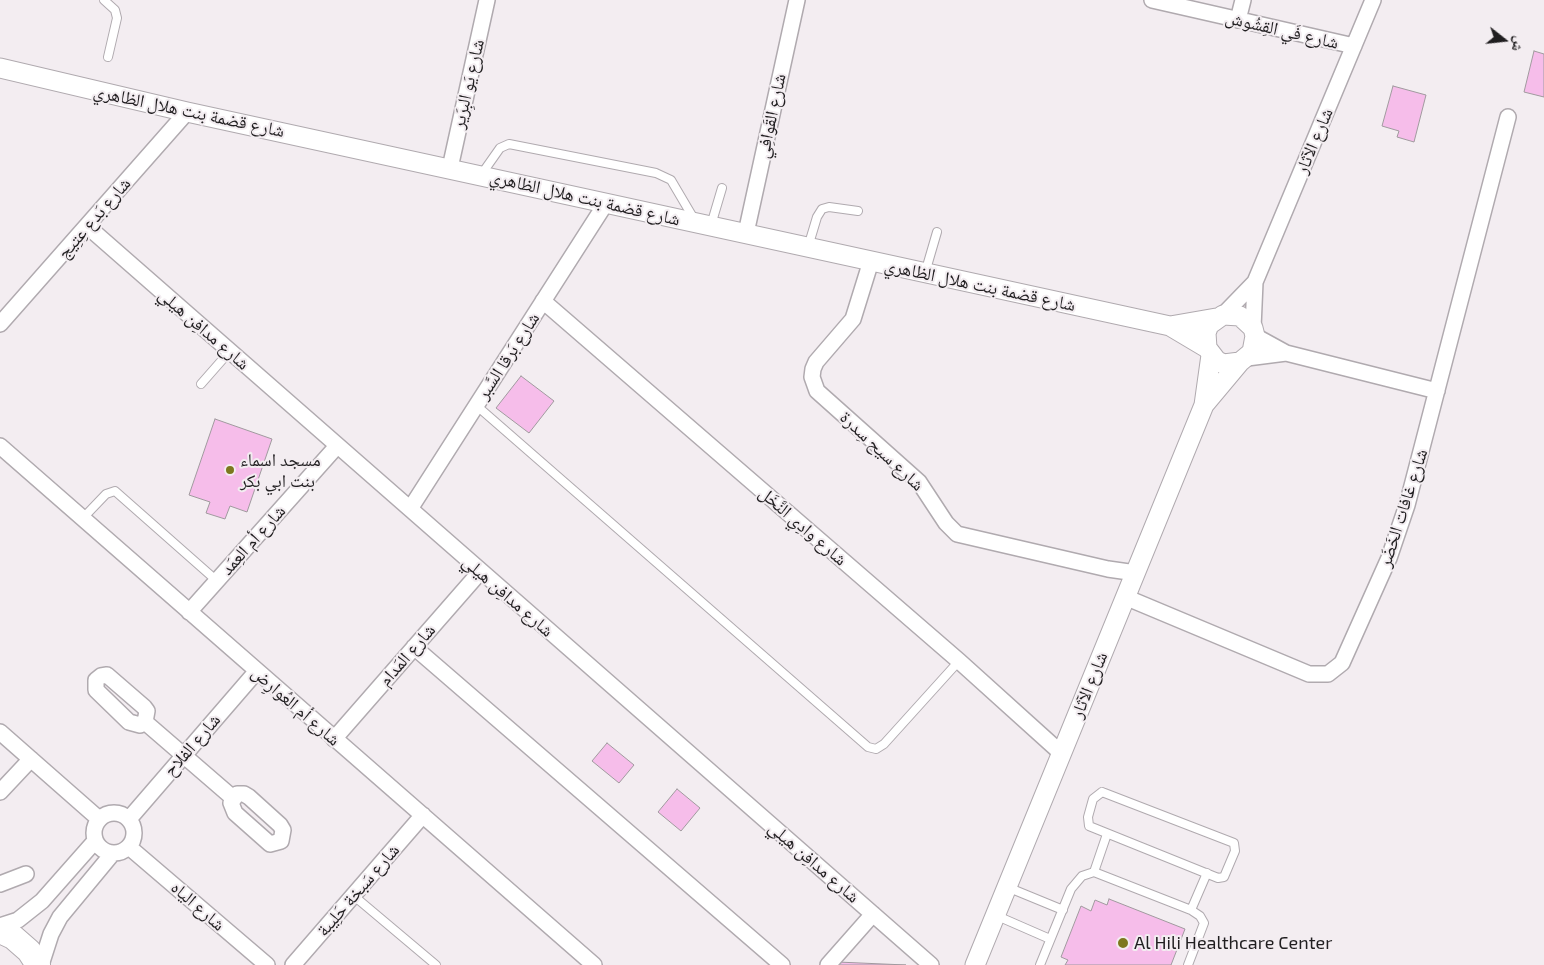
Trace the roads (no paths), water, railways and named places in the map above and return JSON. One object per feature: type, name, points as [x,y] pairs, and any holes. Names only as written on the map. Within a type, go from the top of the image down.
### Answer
[{"type":"highway","points":[[0,931],[14,937],[40,965]]},
{"type":"street","name":"شارع يَو البِرَير","points":[[450,168],[487,0]]},
{"type":"street","name":"شارع القَوافِي","points":[[746,233],[797,0]]},
{"type":"street","name":"شارع فَي القِشُوش","points":[[1152,0],[1354,46]]},
{"type":"street","points":[[1238,20],[1243,0]]},
{"type":"street","name":"شارع الآثار","points":[[1254,332],[1255,282],[1372,0]]},
{"type":"street","name":"شارع قضمة بنت هلال الظاهري","points":[[0,68],[187,112],[1170,326],[1209,352]]},
{"type":"street","name":"شارع بَدع عِتِيج","points":[[0,324],[187,112]]},
{"type":"street","name":"شارع غافات الخَضَر","points":[[1125,597],[1309,674],[1322,676],[1333,672],[1345,658],[1397,536],[1438,391],[1508,118]]},
{"type":"street","name":"شارع بَرقا السَّبر","points":[[410,509],[606,203]]},
{"type":"street","name":"شارع مدافِن هيلي","points":[[87,226],[931,965]]},
{"type":"street","name":"شارع سيح سِدرة","points":[[871,261],[853,319],[812,369],[812,377],[818,391],[919,482],[946,523],[956,534],[1108,569],[1136,573]]},
{"type":"street","name":"شارع الآثار","points":[[1219,317],[1255,282]]},
{"type":"street","name":"شارع وادِي النَّخَل","points":[[543,301],[959,661],[1061,753]]},
{"type":"street","points":[[1286,352],[1224,364],[1209,352],[1206,333],[1219,317],[1240,316],[1254,332],[1286,352],[1438,391]]},
{"type":"street","name":"شارع قضمة بنت هلال الظاهري","points":[[1170,326],[1219,317]]},
{"type":"street","points":[[1243,360],[1255,345],[1254,332]]},
{"type":"street","name":"شارع الآثار","points":[[975,965],[1204,405],[1209,352]]},
{"type":"street","name":"شارع الآثار","points":[[1204,405],[1243,360]]},
{"type":"street","name":"شارع أم العُوارِض","points":[[0,446],[256,672],[594,965]]},
{"type":"street","name":"شارع أم العِمَد","points":[[189,612],[336,446]]},
{"type":"street","name":"شارع المَدام","points":[[334,739],[480,572]]},
{"type":"street","points":[[414,647],[782,965]]},
{"type":"street","name":"شارع الفلاح","points":[[129,819],[256,672]]},
{"type":"street","points":[[145,722],[232,798]]},
{"type":"street","points":[[0,732],[98,819]]},
{"type":"street","points":[[0,792],[31,759]]},
{"type":"street","points":[[114,812],[129,819],[135,833],[129,847],[122,852],[113,853],[102,850],[95,841],[94,830],[98,819],[114,812]]},
{"type":"street","name":"شارع سَبخة حَلِيبة","points":[[294,965],[423,815]]},
{"type":"street","points":[[0,926],[18,920],[42,901],[95,841]]},
{"type":"street","name":"شارع الياه","points":[[129,847],[267,965]]},
{"type":"street","points":[[40,965],[51,934],[60,917],[113,853]]},
{"type":"street","points":[[0,884],[26,874]]},
{"type":"street","points":[[828,965],[873,914]]},
{"type":"lane","points":[[104,0],[115,10],[118,18],[108,57]]},
{"type":"lane","points":[[480,175],[500,148],[509,144],[656,172],[672,180],[703,224],[722,188]]},
{"type":"lane","points":[[808,247],[817,217],[822,209],[829,207],[858,211]]},
{"type":"lane","points":[[925,273],[937,232]]},
{"type":"lane","points":[[202,384],[230,352]]},
{"type":"lane","points":[[477,406],[868,747],[876,749],[884,744],[959,661]]},
{"type":"lane","points":[[83,518],[106,494],[115,491],[217,581]]},
{"type":"lane","points":[[1102,792],[1234,843],[1235,851],[1224,877],[1220,879],[1107,834],[1093,829],[1087,822],[1093,799],[1102,792]]},
{"type":"lane","points":[[1094,872],[1107,834]]},
{"type":"lane","points":[[1040,965],[1076,881],[1082,876],[1094,872],[1191,910],[1200,916],[1204,923],[1188,965]]},
{"type":"lane","points":[[1191,910],[1206,873]]},
{"type":"lane","points":[[1007,887],[1062,910]]},
{"type":"lane","points":[[354,896],[436,965]]},
{"type":"lane","points":[[995,915],[1050,939]]},
{"type":"place","name":"مسجد اسماء بنت ابي بكر","points":[[230,470]]},
{"type":"place","name":"Al Hili Healthcare Center","points":[[1123,943]]}]
